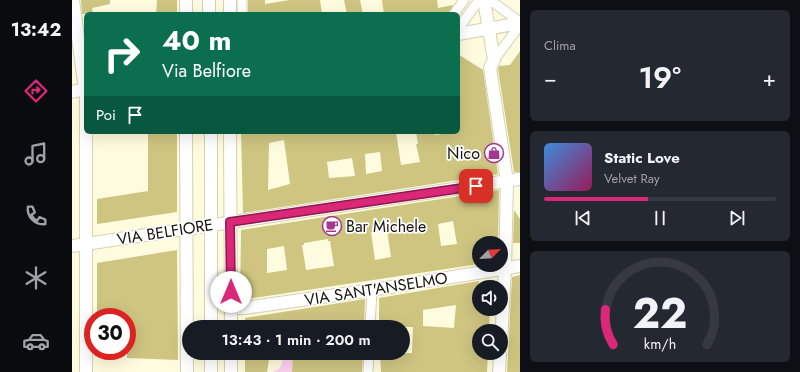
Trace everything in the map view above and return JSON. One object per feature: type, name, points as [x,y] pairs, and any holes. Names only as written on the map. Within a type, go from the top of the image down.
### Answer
[{"type":"street","points":[[73,0],[84,75]]},
{"type":"street","points":[[186,0],[186,12]]},
{"type":"street","points":[[209,0],[209,12]]},
{"type":"street","points":[[230,0],[230,12]]},
{"type":"street","points":[[242,0],[242,12]]},
{"type":"street","points":[[455,12],[464,0]]},
{"type":"street","points":[[460,26],[480,0]]},
{"type":"street","points":[[484,0],[489,28],[492,64],[507,181],[506,236]]},
{"type":"street","points":[[490,0],[520,23]]},
{"type":"street","points":[[460,34],[520,23]]},
{"type":"street","points":[[492,64],[520,23]]},
{"type":"street","points":[[72,92],[84,89]]},
{"type":"street","points":[[86,134],[86,372]]},
{"type":"street","points":[[186,134],[187,372]]},
{"type":"street","points":[[211,134],[211,320]]},
{"type":"street","points":[[230,134],[231,320]]},
{"type":"street","name":"VIA BELFIORE","points":[[72,246],[520,179]]},
{"type":"street","name":"VIA SANT'ANSELMO","points":[[508,268],[520,266]]},
{"type":"street","name":"VIA SANT'ANSELMO","points":[[231,308],[244,308],[372,290],[486,272]]},
{"type":"street","points":[[502,324],[505,272]]},
{"type":"street","points":[[370,320],[372,290]]},
{"type":"street","points":[[211,360],[211,372]]},
{"type":"street","points":[[231,360],[231,372]]},
{"type":"street","points":[[368,372],[369,360]]},
{"type":"street","points":[[499,372],[500,360]]},
{"type":"shaded area","points":[[283,360],[293,360],[292,372],[272,372],[278,369]]},
{"type":"building","points":[[81,0],[110,0],[110,4],[92,8],[93,12],[84,12],[84,14],[82,14]]},
{"type":"building","points":[[157,0],[177,0],[177,12],[156,12]]},
{"type":"building","points":[[248,0],[265,0],[265,4],[290,0],[320,0],[322,12],[248,12]]},
{"type":"building","points":[[344,0],[360,0],[363,12],[347,12]]},
{"type":"building","points":[[382,0],[437,0],[438,8],[453,5],[449,12],[384,12]]},
{"type":"building","points":[[520,51],[520,172],[514,172],[498,69],[499,66],[510,65]]},
{"type":"building","points":[[460,55],[483,70],[498,174],[243,213],[241,134],[396,134],[401,165],[420,162],[416,144],[418,144],[416,134],[460,134]],"holes":[[[284,140],[290,184],[268,190],[269,143]],[[380,152],[382,171],[366,174],[365,154]],[[352,158],[355,176],[329,178],[327,162]]]},
{"type":"building","points":[[148,134],[177,134],[177,212],[97,224],[97,199],[148,191]]},
{"type":"building","points":[[499,190],[498,236],[472,236],[472,265],[240,300],[241,230]],"holes":[[[453,221],[457,244],[441,246],[438,224]],[[387,230],[391,257],[375,260],[371,232]],[[328,239],[328,241],[330,241],[334,266],[306,270],[302,245],[304,245],[304,243]],[[284,246],[287,270],[267,273],[267,249]]]},
{"type":"building","points":[[514,210],[520,219],[520,243],[513,243]]},
{"type":"building","points":[[177,250],[178,360],[136,358],[136,308],[97,308],[97,263]]},
{"type":"building","points":[[520,275],[520,372],[507,372],[512,277]]},
{"type":"building","points":[[472,282],[472,316],[490,316],[489,324],[472,324],[472,360],[488,360],[487,372],[381,372],[380,360],[410,360],[410,353],[412,353],[413,327],[410,327],[410,320],[379,320],[379,298]],"holes":[[[456,305],[454,328],[423,326],[423,310]]]},
{"type":"building","points":[[365,299],[364,320],[245,320],[245,318]]},
{"type":"building","points":[[245,360],[269,360],[267,372],[245,372]]},
{"type":"building","points":[[293,360],[363,360],[362,372],[292,372]]},
{"type":"place","name":"Nico","points":[[494,153]]},
{"type":"place","name":"Bar Michele","points":[[332,226]]},
{"type":"route","points":[[231,292],[230,222],[476,186]]}]
